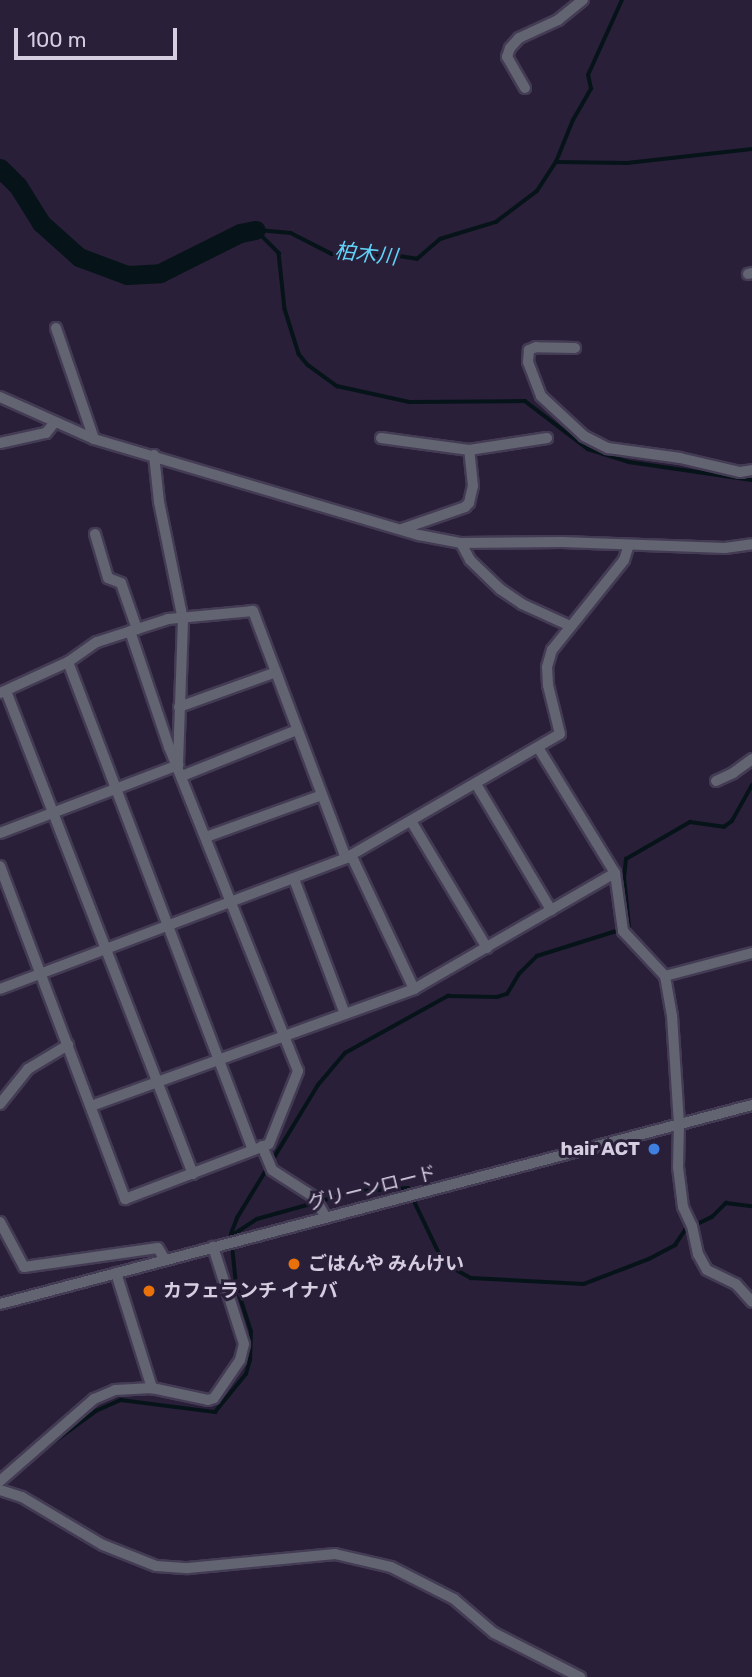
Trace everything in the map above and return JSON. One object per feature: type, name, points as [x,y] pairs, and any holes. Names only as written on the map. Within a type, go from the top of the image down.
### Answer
[{"type":"street","points":[[524,88],[508,57],[510,48],[519,37],[558,20],[583,0]]},
{"type":"street","points":[[57,328],[94,439]]},
{"type":"street","points":[[575,348],[536,347],[529,350],[527,362],[541,396],[584,436],[608,448],[681,458],[740,472],[752,470]]},
{"type":"street","points":[[0,397],[94,439],[402,529],[461,543],[562,542],[725,548],[752,544]]},
{"type":"street","points":[[0,443],[46,433],[55,422]]},
{"type":"street","points":[[382,438],[469,450],[547,438]]},
{"type":"street","points":[[402,529],[465,507],[469,503],[473,486],[469,450]]},
{"type":"street","points":[[154,455],[159,502],[183,620],[178,765]]},
{"type":"street","points":[[0,866],[125,1199],[269,1144],[298,1075],[178,765],[133,630],[121,583],[108,578],[95,534]]},
{"type":"street","points":[[461,543],[470,561],[500,589],[522,604],[570,626]]},
{"type":"street","points":[[0,989],[348,857],[539,749],[560,734],[550,702],[547,667],[552,650],[624,560],[629,545]]},
{"type":"street","points":[[193,1174],[53,813],[3,692],[68,662],[97,642],[133,630],[168,619],[183,620],[253,611],[348,857],[414,989]]},
{"type":"street","points":[[68,662],[219,1059],[258,1148],[272,1170],[314,1197],[326,1218]]},
{"type":"street","points":[[179,707],[276,672]]},
{"type":"street","points":[[182,776],[297,730]]},
{"type":"street","points":[[539,749],[615,873],[623,931],[665,976],[672,1016],[682,1207],[692,1226],[698,1254],[707,1269],[736,1284],[752,1302]]},
{"type":"street","points":[[716,781],[752,759]]},
{"type":"street","points":[[0,833],[178,765]]},
{"type":"street","points":[[476,784],[551,910]]},
{"type":"street","points":[[206,837],[322,795]]},
{"type":"street","points":[[411,821],[487,948]]},
{"type":"street","points":[[91,1106],[414,989],[615,873]]},
{"type":"street","points":[[295,878],[345,1014]]},
{"type":"street","points":[[665,976],[752,953]]},
{"type":"street","points":[[0,1104],[28,1069],[68,1045]]},
{"type":"street","name":"グリーンロード","points":[[0,1304],[752,1105]]},
{"type":"street","points":[[0,1222],[24,1267],[158,1248],[164,1260]]},
{"type":"street","points":[[0,1481],[94,1399],[116,1390],[152,1388],[208,1400],[214,1398],[240,1360],[244,1344],[213,1247]]},
{"type":"street","points":[[116,1273],[152,1388]]},
{"type":"street","points":[[0,1490],[22,1497],[103,1545],[156,1566],[188,1568],[335,1554],[391,1567],[454,1599],[494,1633],[580,1677]]},
{"type":"waterway","points":[[556,162],[573,120],[591,89],[588,75],[622,0]]},
{"type":"waterway","name":"柏木川","points":[[258,230],[291,233],[332,254],[393,255],[417,259],[440,239],[496,222],[537,191],[556,162],[627,163],[752,149]]},
{"type":"waterway","name":"柏木川","points":[[0,168],[18,186],[41,223],[79,257],[127,275],[160,273],[240,233],[256,230]]},
{"type":"waterway","points":[[256,230],[279,253],[285,309],[299,354],[308,365],[337,386],[410,402],[525,401],[588,449],[629,462],[752,480]]},
{"type":"waterway","points":[[272,1161],[318,1085],[345,1053],[448,996],[497,997],[507,994],[519,974],[537,956],[629,927],[624,878],[626,859],[690,822],[724,827],[732,821],[752,785]]},
{"type":"waterway","points":[[231,1234],[237,1218],[268,1167]]},
{"type":"waterway","points":[[47,1447],[96,1411],[121,1400],[215,1412],[246,1374],[250,1360],[251,1332],[236,1285],[231,1236],[257,1219],[357,1191],[408,1188],[444,1263],[471,1278],[584,1284],[649,1259],[675,1245],[685,1230],[712,1217],[726,1203],[752,1206]]},
{"type":"place","name":"hair ACT","points":[[654,1149]]},
{"type":"place","name":"ごはんや みんけい","points":[[294,1264]]},
{"type":"place","name":"カフェランチ イナバ","points":[[149,1291]]}]
